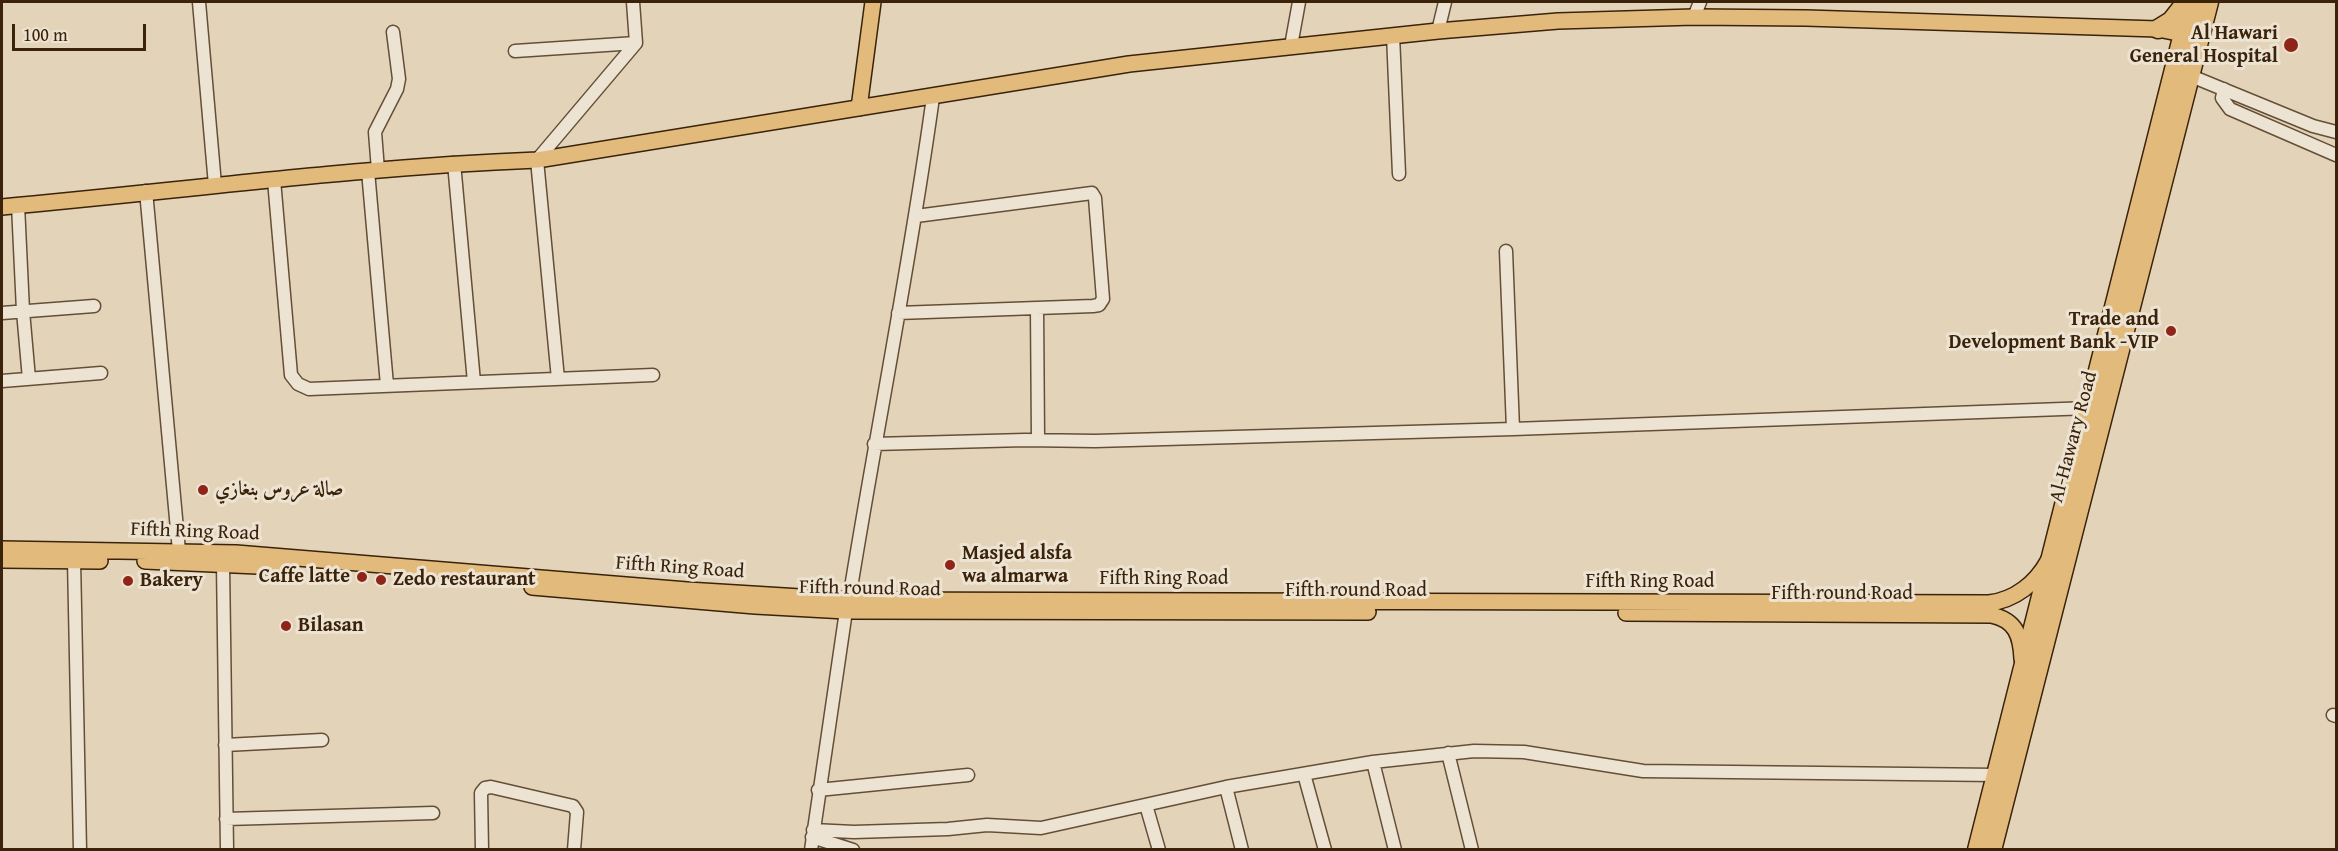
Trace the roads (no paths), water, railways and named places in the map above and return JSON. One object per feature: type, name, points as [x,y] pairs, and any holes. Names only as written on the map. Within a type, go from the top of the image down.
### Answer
[{"type":"highway","points":[[2175,65],[2169,48],[2157,32],[2171,21],[2186,2]]},
{"type":"highway","name":"Al-Hawary Road","points":[[1992,849],[2116,332],[2191,2]]},
{"type":"highway","name":"Al-Hawary Road","points":[[1977,849],[2052,549],[2090,408],[2116,332],[2191,76],[2209,2]]},
{"type":"main road","points":[[859,108],[873,2]]},
{"type":"main road","points":[[2,207],[215,184],[454,163],[537,160],[1129,64],[1438,30],[1558,21],[1694,17],[1828,18],[2157,32],[2182,39]]},
{"type":"main road","name":"Fifth Ring Road","points":[[2,549],[42,555],[179,551],[246,554],[708,591],[847,605],[1560,608],[1989,603],[2016,594],[2032,583],[2044,568],[2052,549]]},
{"type":"main road","name":"Fifth round Road","points":[[2,560],[42,555],[74,561],[223,564],[755,606],[847,605]]},
{"type":"main road","name":"Fifth round Road","points":[[1560,608],[1991,615],[2009,622],[2019,634],[2022,672]]},
{"type":"street","points":[[199,2],[215,184]]},
{"type":"street","points":[[558,379],[537,160],[636,43],[633,2]]},
{"type":"street","points":[[1291,46],[1299,2]]},
{"type":"street","points":[[1438,30],[1445,2]]},
{"type":"street","points":[[1694,17],[1700,2]]},
{"type":"street","points":[[387,386],[373,171],[375,132],[397,89],[399,79],[393,32]]},
{"type":"street","points":[[1393,35],[1399,174]]},
{"type":"street","points":[[515,51],[636,43]]},
{"type":"street","points":[[2191,76],[2313,126],[2337,132]]},
{"type":"street","points":[[2224,89],[2222,98],[2230,109],[2337,155]]},
{"type":"street","points":[[812,839],[847,605],[916,216],[933,97]]},
{"type":"street","points":[[454,163],[474,382]]},
{"type":"street","points":[[274,180],[291,375],[298,384],[309,388],[653,375]]},
{"type":"street","points":[[146,191],[179,551]]},
{"type":"street","points":[[898,313],[1093,306],[1099,305],[1103,299],[1095,198],[1092,193],[916,216]]},
{"type":"street","points":[[18,205],[28,379]]},
{"type":"street","points":[[1506,250],[1514,429]]},
{"type":"street","points":[[2,313],[94,306]]},
{"type":"street","points":[[1037,308],[1038,440]]},
{"type":"street","points":[[2,381],[101,374]]},
{"type":"street","points":[[874,444],[1095,441],[1514,429],[2090,408]]},
{"type":"street","points":[[74,561],[80,849]]},
{"type":"street","points":[[223,564],[226,849]]},
{"type":"street","points":[[225,745],[322,740]]},
{"type":"street","points":[[812,839],[854,832],[948,829],[987,825],[1041,828],[1226,788],[1304,774],[1373,762],[1474,751],[1524,752],[1653,772],[1996,775]]},
{"type":"street","points":[[1448,753],[1472,849]]},
{"type":"street","points":[[1373,762],[1395,849]]},
{"type":"street","points":[[1304,774],[1325,849]]},
{"type":"street","points":[[818,790],[968,775]]},
{"type":"street","points":[[482,849],[482,793],[485,788],[491,787],[573,806],[577,812],[574,849]]},
{"type":"street","points":[[1226,788],[1242,849]]},
{"type":"street","points":[[1146,805],[1159,849]]},
{"type":"street","points":[[226,819],[433,813]]},
{"type":"street","points":[[812,839],[853,849]]},
{"type":"place","name":"Al Hawari General Hospital","points":[[2291,45]]},
{"type":"place","name":"Trade and Development Bank -VIP","points":[[2171,331]]},
{"type":"place","name":"صالة عروس بنغازي","points":[[203,490]]},
{"type":"place","name":"Masjed alsfa wa almarwa","points":[[950,565]]},
{"type":"place","name":"Caffe latte","points":[[362,577]]},
{"type":"place","name":"Zedo restaurant","points":[[381,580]]},
{"type":"place","name":"Bakery","points":[[128,581]]},
{"type":"place","name":"Bilasan","points":[[286,626]]}]
